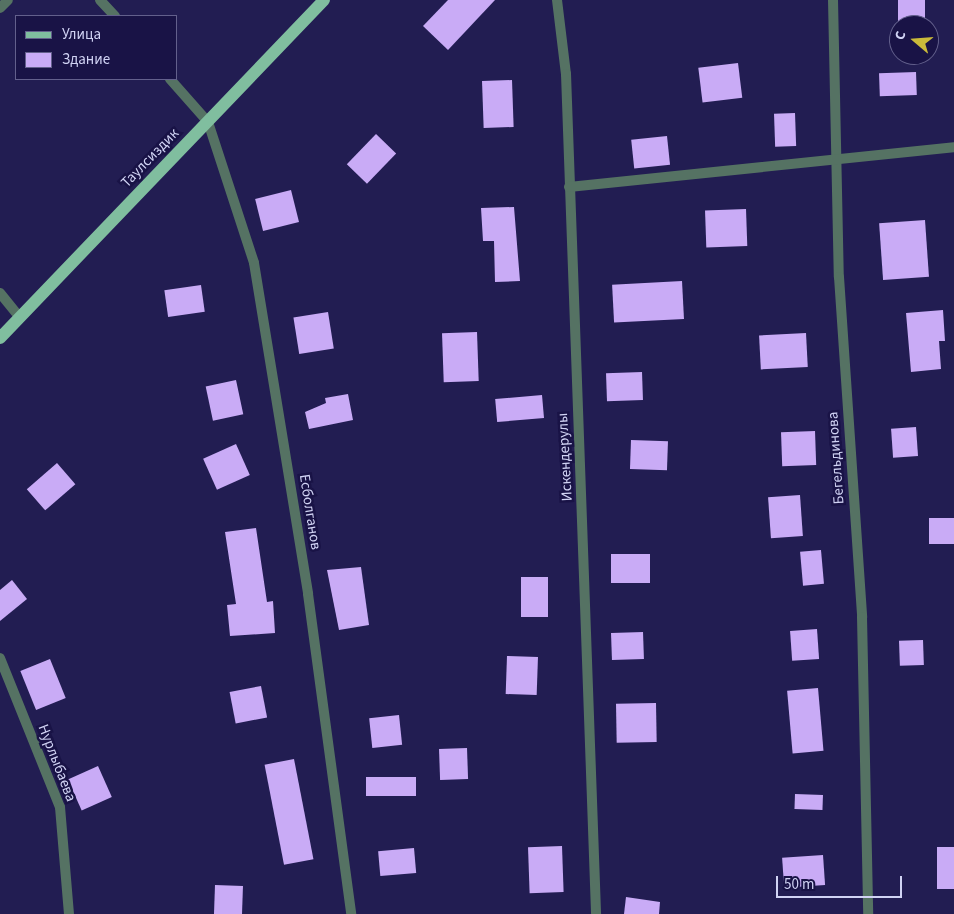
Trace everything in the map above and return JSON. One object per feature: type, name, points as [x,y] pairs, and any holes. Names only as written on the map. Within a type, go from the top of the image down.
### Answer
[{"type":"main road","name":"Таулсиздик","points":[[0,338],[324,0]]},
{"type":"street","points":[[0,8],[8,0]]},
{"type":"street","points":[[100,0],[114,15]]},
{"type":"street","name":"Искендерулы","points":[[558,0],[566,74],[589,660],[596,914]]},
{"type":"street","name":"Бегельдинова","points":[[833,0],[839,277],[862,617],[868,914]]},
{"type":"street","points":[[171,80],[208,122]]},
{"type":"street","name":"Есболганов","points":[[208,122],[254,263],[310,604],[352,914]]},
{"type":"street","points":[[569,187],[954,147]]},
{"type":"street","points":[[0,293],[20,318]]},
{"type":"street","name":"Нурлыбаева","points":[[0,658],[60,807],[69,914]]},
{"type":"building","points":[[448,0],[495,0],[448,50],[423,26]]},
{"type":"building","points":[[898,0],[925,0],[925,15],[898,15]]},
{"type":"building","points":[[738,63],[742,98],[703,103],[698,68]]},
{"type":"building","points":[[916,72],[917,95],[880,96],[879,73]]},
{"type":"building","points":[[512,80],[514,127],[484,128],[482,81]]},
{"type":"building","points":[[795,113],[796,146],[775,147],[774,114]]},
{"type":"building","points":[[376,134],[396,153],[367,184],[347,164]]},
{"type":"building","points":[[667,136],[670,165],[634,169],[631,140]]},
{"type":"building","points":[[291,190],[299,222],[263,231],[255,199]]},
{"type":"building","points":[[514,207],[520,281],[495,282],[494,241],[483,241],[481,208]]},
{"type":"building","points":[[746,209],[747,246],[706,247],[705,210]]},
{"type":"building","points":[[925,220],[929,277],[883,280],[879,223]]},
{"type":"building","points":[[682,281],[684,319],[614,323],[612,285]]},
{"type":"building","points":[[201,285],[205,312],[168,317],[164,290]]},
{"type":"building","points":[[943,310],[945,341],[939,341],[941,369],[911,372],[906,313]]},
{"type":"building","points":[[328,312],[334,349],[299,354],[293,317]]},
{"type":"building","points":[[477,332],[479,381],[444,382],[442,333]]},
{"type":"building","points":[[806,333],[808,367],[761,369],[759,335]]},
{"type":"building","points":[[642,372],[643,400],[607,401],[606,373]]},
{"type":"building","points":[[236,380],[243,414],[213,421],[206,386]]},
{"type":"building","points":[[348,394],[353,420],[309,429],[305,412],[326,403],[325,398]]},
{"type":"building","points":[[542,395],[544,418],[497,422],[495,399]]},
{"type":"building","points":[[916,427],[918,456],[893,458],[891,429]]},
{"type":"building","points":[[815,431],[816,465],[782,466],[781,432]]},
{"type":"building","points":[[631,440],[668,441],[667,470],[630,469]]},
{"type":"building","points":[[236,444],[250,475],[217,490],[203,459]]},
{"type":"building","points":[[57,463],[75,484],[45,510],[27,489]]},
{"type":"building","points":[[800,495],[803,536],[771,538],[768,497]]},
{"type":"building","points":[[929,518],[954,518],[954,544],[929,544]]},
{"type":"building","points":[[256,528],[267,602],[273,601],[275,633],[230,636],[227,605],[236,604],[225,532]]},
{"type":"building","points":[[821,550],[824,584],[803,586],[800,552]]},
{"type":"building","points":[[611,554],[650,554],[650,583],[611,583]]},
{"type":"building","points":[[361,567],[369,625],[339,630],[327,570]]},
{"type":"building","points":[[521,577],[548,577],[548,617],[521,617]]},
{"type":"building","points":[[12,580],[27,599],[0,621],[0,590]]},
{"type":"building","points":[[817,629],[819,659],[792,661],[790,631]]},
{"type":"building","points":[[643,632],[644,659],[612,660],[611,633]]},
{"type":"building","points":[[923,640],[924,665],[900,666],[899,641]]},
{"type":"building","points":[[507,656],[538,657],[537,695],[506,694]]},
{"type":"building","points":[[50,659],[66,698],[36,710],[20,671]]},
{"type":"building","points":[[261,686],[267,717],[236,724],[230,692]]},
{"type":"building","points":[[818,688],[823,751],[793,753],[787,691]]},
{"type":"building","points":[[656,703],[657,742],[617,743],[616,704]]},
{"type":"building","points":[[399,715],[402,745],[372,748],[369,718]]},
{"type":"building","points":[[467,748],[468,779],[440,780],[439,749]]},
{"type":"building","points":[[294,759],[313,859],[284,865],[265,765]]},
{"type":"building","points":[[98,766],[112,797],[82,810],[68,779]]},
{"type":"building","points":[[366,777],[416,777],[416,796],[366,796]]},
{"type":"building","points":[[795,794],[823,795],[822,810],[794,809]]},
{"type":"building","points":[[562,846],[564,892],[530,893],[528,847]]},
{"type":"building","points":[[937,847],[954,847],[954,889],[937,889]]},
{"type":"building","points":[[414,848],[416,873],[380,876],[378,851]]},
{"type":"building","points":[[823,855],[825,885],[784,888],[782,858]]},
{"type":"building","points":[[215,885],[243,886],[242,914],[214,914]]},
{"type":"building","points":[[626,897],[660,902],[659,914],[624,914]]}]
